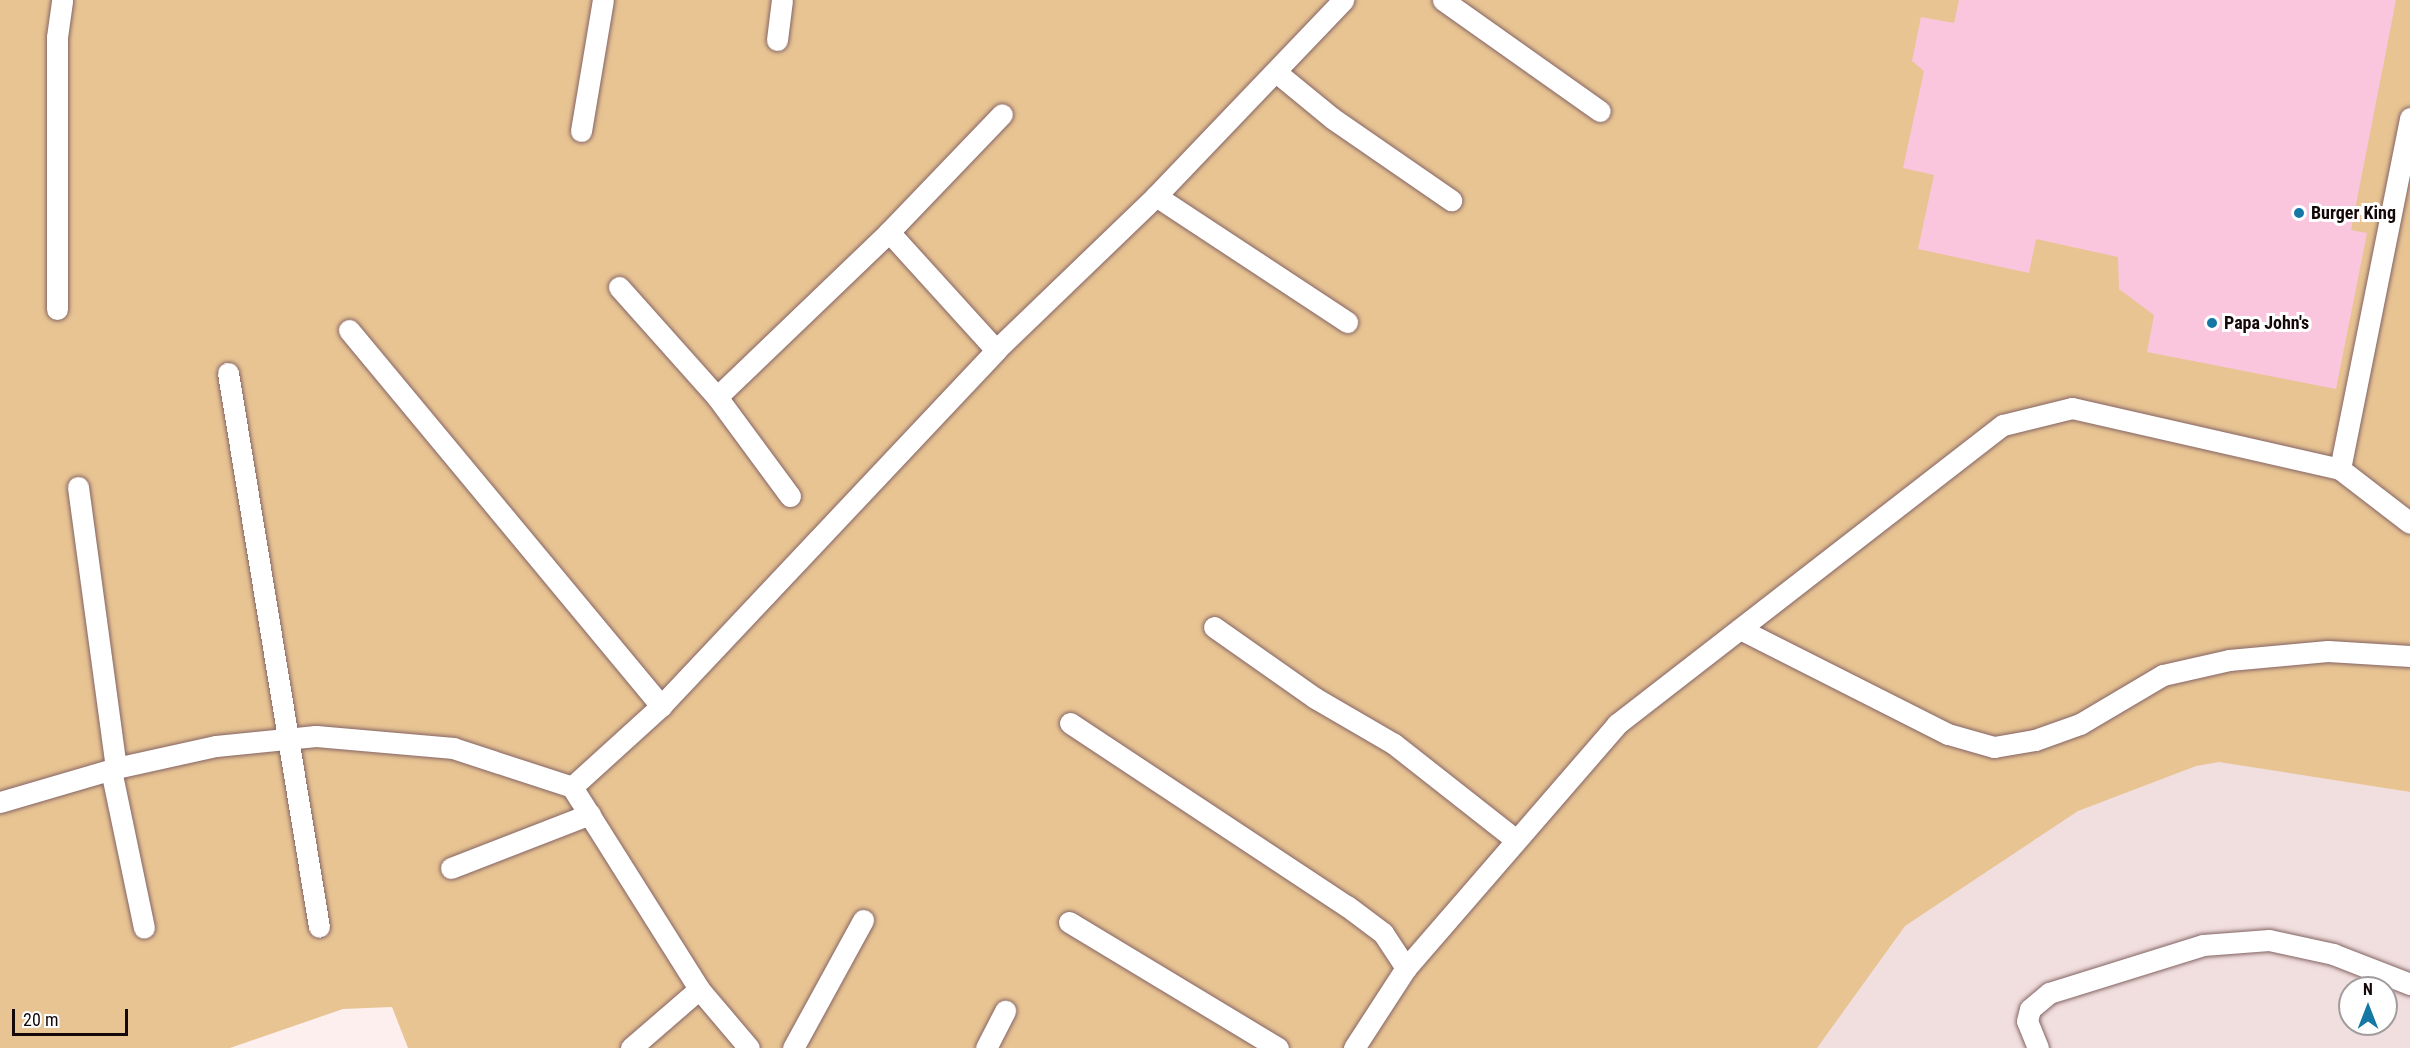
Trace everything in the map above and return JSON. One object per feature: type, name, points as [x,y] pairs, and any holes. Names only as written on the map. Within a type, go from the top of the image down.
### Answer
[{"type":"lane","points":[[57,309],[57,37],[63,0]]},
{"type":"lane","points":[[581,131],[603,0]]},
{"type":"lane","points":[[777,40],[782,0]]},
{"type":"lane","points":[[572,787],[661,706],[996,350],[1156,196],[1343,0]]},
{"type":"lane","points":[[1443,0],[1600,111]]},
{"type":"lane","points":[[1276,72],[1332,118],[1451,200]]},
{"type":"lane","points":[[717,396],[890,231],[1002,114]]},
{"type":"lane","points":[[2340,469],[2410,118]]},
{"type":"lane","points":[[1156,196],[1347,322]]},
{"type":"lane","points":[[890,231],[996,350]]},
{"type":"lane","points":[[619,286],[717,396],[790,496]]},
{"type":"lane","points":[[349,330],[661,706]]},
{"type":"lane","points":[[228,373],[291,739],[319,927]]},
{"type":"lane","points":[[1354,1048],[1406,968],[1617,724],[2003,425],[2072,408],[2340,469],[2410,524]]},
{"type":"lane","points":[[78,487],[114,769],[144,928]]},
{"type":"lane","points":[[1214,627],[1315,698],[1394,744],[1516,840]]},
{"type":"lane","points":[[1740,629],[1948,734],[1994,747],[2035,740],[2080,724],[2163,675],[2229,660],[2328,651],[2410,656]]},
{"type":"lane","points":[[1070,723],[1383,933],[1406,968]]},
{"type":"lane","points":[[0,802],[114,769],[216,746],[316,736],[453,748],[572,787],[699,989],[750,1048]]},
{"type":"lane","points":[[452,868],[590,814]]},
{"type":"lane","points":[[793,1048],[863,920]]},
{"type":"lane","points":[[1069,922],[1278,1048]]},
{"type":"lane","points":[[2038,1048],[2027,1021],[2030,1009],[2049,993],[2203,945],[2269,940],[2333,954],[2410,984]]},
{"type":"lane","points":[[631,1048],[699,989]]},
{"type":"lane","points":[[986,1048],[1005,1011]]},
{"type":"shaded area","points":[[0,0],[2410,0],[2410,792],[2219,762],[2196,766],[2078,811],[1905,926],[1817,1048],[408,1048],[392,1007],[343,1009],[230,1048],[0,1048]]},
{"type":"shaded area","points":[[2212,760],[2410,792],[2410,1048],[1795,1048],[1892,915],[2046,813]]},
{"type":"building","points":[[1959,0],[2396,0],[2351,230],[2367,233],[2336,389],[2147,352],[2154,315],[2119,289],[2118,257],[2036,239],[2029,273],[1918,249],[1934,175],[1903,168],[1924,71],[1912,61],[1921,17],[1954,23]]},
{"type":"place","name":"Burger King","points":[[2299,213]]},
{"type":"place","name":"Papa John's","points":[[2212,323]]}]
